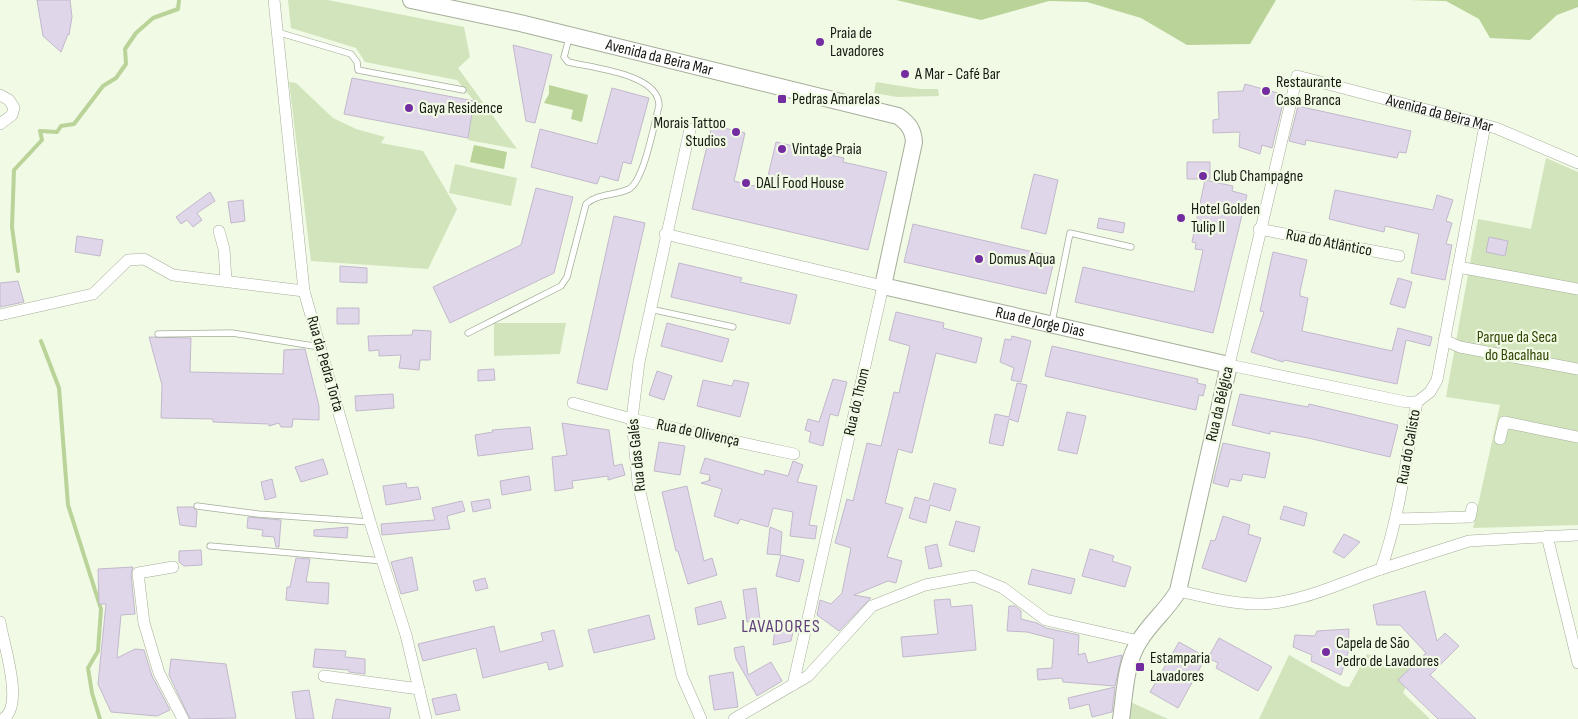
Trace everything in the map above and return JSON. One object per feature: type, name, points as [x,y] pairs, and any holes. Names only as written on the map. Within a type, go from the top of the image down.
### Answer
[{"type":"main road","name":"Avenida da Beira Mar","points":[[411,0],[569,36],[898,116],[906,122]]},
{"type":"main road","name":"Rua do Thom","points":[[883,286],[914,142],[913,131],[906,122]]},
{"type":"main road","name":"Rua de Jorge Dias","points":[[883,286],[1051,326],[1229,365]]},
{"type":"main road","name":"Rua da Bélgica","points":[[1121,719],[1129,663],[1139,641],[1171,604],[1178,590],[1229,365]]},
{"type":"street","name":"Rua da Pedra Torta","points":[[274,0],[304,291],[420,689],[426,719]]},
{"type":"street","name":"Avenida da Beira Mar","points":[[1297,76],[1485,125],[1578,163]]},
{"type":"street","name":"Rua da Bélgica","points":[[1229,365],[1259,229],[1297,76]]},
{"type":"street","points":[[0,95],[10,100],[14,108],[12,114],[0,124]]},
{"type":"street","name":"Rua do Calisto","points":[[1380,569],[1396,519],[1416,402],[1430,392],[1437,380],[1485,125]]},
{"type":"street","name":"Rua das Galés","points":[[690,129],[665,234],[639,362],[632,419],[638,483],[680,668],[701,719]]},
{"type":"street","name":"Rua do Atlântico","points":[[1259,229],[1399,256]]},
{"type":"street","points":[[220,231],[224,249],[226,280]]},
{"type":"street","name":"Rua de Jorge Dias","points":[[665,234],[883,286]]},
{"type":"street","points":[[0,314],[92,294],[128,260],[144,260],[173,275],[304,291]]},
{"type":"street","points":[[1458,267],[1578,289]]},
{"type":"street","name":"Rua do Thom","points":[[793,685],[883,286]]},
{"type":"street","points":[[1444,340],[1461,340],[1578,362]]},
{"type":"street","points":[[1444,340],[1460,347],[1578,369]]},
{"type":"street","name":"Rua de Jorge Dias","points":[[1229,365],[1406,402],[1416,402]]},
{"type":"street","name":"Rua de Olivença","points":[[573,403],[632,419],[794,454]]},
{"type":"street","points":[[1500,439],[1504,422],[1578,437]]},
{"type":"street","points":[[1396,519],[1470,517],[1472,508]]},
{"type":"street","points":[[1178,590],[1241,603],[1260,604],[1296,598],[1469,541],[1578,535]]},
{"type":"street","points":[[1547,536],[1578,663]]},
{"type":"street","points":[[173,567],[138,574],[144,623],[159,673],[183,719]]},
{"type":"street","points":[[734,719],[808,676],[872,606],[925,585],[974,576],[1003,588],[1046,620],[1139,641]]},
{"type":"street","points":[[0,622],[14,689],[11,709],[3,719]]},
{"type":"street","points":[[324,676],[420,689]]},
{"type":"lane","points":[[276,32],[351,54],[357,62],[358,70],[463,90]]},
{"type":"lane","points":[[468,333],[561,286],[566,277],[586,204],[592,198],[631,188],[637,181],[641,170],[659,106],[659,99],[655,90],[639,79],[568,62],[564,57],[569,36]]},
{"type":"lane","points":[[1051,326],[1070,233],[1130,247]]},
{"type":"lane","points":[[650,310],[733,326]]},
{"type":"lane","points":[[158,334],[232,333],[320,347]]},
{"type":"lane","points":[[197,506],[258,514],[370,522]]},
{"type":"lane","points":[[210,546],[383,561]]},
{"type":"green space","points":[[288,0],[328,0],[464,27],[470,57],[458,68],[517,149],[468,140],[474,101],[457,80],[365,62],[356,48],[291,28]]},
{"type":"green space","points":[[289,82],[296,83],[333,118],[356,129],[385,137],[381,143],[423,151],[457,209],[428,269],[311,261]]},
{"type":"green space","points":[[876,82],[920,89],[938,89],[939,96],[897,97],[874,93]]},
{"type":"green space","name":"Parque da Seca do Bacalhau","points":[[1546,158],[1578,172],[1578,525],[1473,528],[1500,405],[1446,397],[1478,219],[1531,229]]},
{"type":"green space","points":[[455,164],[517,178],[511,206],[449,193]]},
{"type":"green space","points":[[494,323],[566,323],[560,354],[494,356]]},
{"type":"green space","points":[[1367,654],[1414,670],[1403,693],[1430,719],[1259,719],[1289,655],[1343,686],[1349,687]]},
{"type":"green space","points":[[1128,701],[1168,719],[1126,719]]},
{"type":"shaded area","points":[[896,0],[1276,0],[1250,44],[1187,45],[1141,18],[1087,2],[1049,1],[981,20]]},
{"type":"shaded area","points":[[1409,0],[1578,0],[1578,7],[1557,15],[1530,40],[1490,38],[1479,19],[1446,1]]},
{"type":"shaded area","points":[[549,85],[588,95],[582,122],[571,119],[573,110],[544,103],[549,94]]},
{"type":"shaded area","points":[[474,145],[507,152],[504,169],[470,162]]},
{"type":"building","points":[[37,0],[70,0],[72,17],[69,35],[61,52],[43,36]]},
{"type":"building","points":[[513,45],[552,55],[535,123],[526,121]]},
{"type":"building","name":"Gaya Residence","points":[[352,78],[474,101],[468,138],[344,114]]},
{"type":"building","points":[[1245,84],[1285,95],[1272,148],[1262,145],[1260,154],[1239,147],[1240,132],[1213,133],[1213,120],[1219,119],[1218,92],[1243,91]]},
{"type":"building","points":[[612,88],[649,98],[631,164],[623,162],[618,181],[600,176],[597,184],[531,167],[540,129],[597,144]]},
{"type":"building","points":[[1298,106],[1411,131],[1406,153],[1399,152],[1397,158],[1306,140],[1305,145],[1289,141]]},
{"type":"building","points":[[712,125],[745,133],[734,181],[745,184],[755,186],[757,177],[767,180],[776,142],[844,158],[843,162],[887,172],[868,250],[692,209]]},
{"type":"building","points":[[1187,162],[1210,162],[1210,179],[1187,179]]},
{"type":"building","points":[[1034,174],[1058,180],[1046,234],[1021,228]]},
{"type":"building","points":[[1205,180],[1233,186],[1232,191],[1247,195],[1213,333],[1075,302],[1083,267],[1194,292],[1203,250],[1195,249],[1196,243],[1192,242]]},
{"type":"building","points":[[536,188],[573,197],[554,273],[450,323],[433,287],[521,245]]},
{"type":"building","points":[[1335,190],[1433,210],[1437,195],[1453,200],[1446,221],[1452,223],[1446,244],[1452,245],[1445,280],[1411,273],[1419,234],[1385,226],[1384,232],[1329,219]]},
{"type":"building","points":[[210,192],[215,201],[197,213],[202,220],[193,227],[187,220],[181,224],[176,217]]},
{"type":"building","points":[[243,200],[245,221],[231,223],[228,202]]},
{"type":"building","points":[[614,216],[645,223],[607,390],[577,383]]},
{"type":"building","points":[[1099,218],[1125,223],[1123,233],[1097,228]]},
{"type":"building","name":"Domus Aqua","points":[[913,224],[1055,257],[1046,294],[904,262]]},
{"type":"building","points":[[77,236],[103,240],[100,256],[75,252]]},
{"type":"building","points":[[1489,237],[1508,241],[1505,256],[1486,252]]},
{"type":"building","points":[[1273,252],[1307,260],[1300,291],[1300,296],[1308,298],[1302,331],[1392,351],[1398,328],[1432,337],[1430,346],[1406,340],[1397,384],[1284,360],[1283,362],[1251,352],[1264,312],[1260,311]]},
{"type":"building","points":[[679,263],[742,278],[740,282],[797,295],[790,324],[671,297]]},
{"type":"building","points":[[340,266],[367,268],[367,283],[340,282]]},
{"type":"building","points":[[1398,278],[1412,282],[1405,308],[1390,304]]},
{"type":"building","points":[[18,281],[24,302],[0,307],[0,283]]},
{"type":"building","points":[[337,308],[359,308],[359,324],[337,324]]},
{"type":"building","points":[[896,312],[944,323],[943,328],[982,338],[976,363],[936,353],[912,453],[898,449],[885,503],[903,508],[887,557],[902,561],[896,583],[888,581],[854,595],[871,598],[839,631],[817,615],[820,600],[831,604],[842,593],[851,548],[835,543],[847,499],[853,501],[867,443],[881,446],[894,392],[899,393],[910,346],[889,340]]},
{"type":"building","points":[[667,323],[729,339],[722,362],[661,346]]},
{"type":"building","points":[[413,330],[431,331],[430,360],[420,360],[419,370],[399,368],[401,355],[379,356],[379,350],[369,351],[368,336],[412,335]]},
{"type":"building","points":[[1012,336],[1031,341],[1021,382],[1011,380],[1014,368],[1000,362],[1005,339],[1011,340]]},
{"type":"building","points":[[149,337],[191,338],[190,372],[283,374],[284,350],[305,349],[319,406],[319,420],[293,419],[292,427],[281,427],[279,423],[269,426],[269,424],[213,422],[213,419],[161,418],[162,385]]},
{"type":"building","points":[[1052,346],[1198,379],[1197,383],[1206,385],[1203,396],[1199,395],[1196,410],[1045,376]]},
{"type":"building","points":[[494,369],[495,380],[478,381],[478,370]]},
{"type":"building","points":[[657,371],[672,376],[664,400],[649,395]]},
{"type":"building","points":[[833,379],[847,382],[838,416],[830,414],[823,446],[809,442],[811,432],[805,430],[808,419],[819,422]]},
{"type":"building","points":[[703,380],[732,386],[734,380],[749,383],[740,417],[697,406]]},
{"type":"building","points":[[1017,383],[1027,385],[1018,422],[1009,419],[1003,446],[989,443],[995,414],[1009,417]]},
{"type":"building","points":[[393,394],[394,408],[356,411],[355,396]]},
{"type":"building","points":[[1240,394],[1308,407],[1309,404],[1398,425],[1390,457],[1308,438],[1270,431],[1270,434],[1232,425]]},
{"type":"building","points":[[1067,412],[1086,416],[1077,454],[1058,450]]},
{"type":"building","points":[[562,423],[609,430],[614,466],[622,464],[625,475],[608,480],[608,476],[572,481],[573,488],[555,491],[552,457],[567,455]]},
{"type":"building","points":[[530,427],[533,449],[478,456],[475,435],[493,432],[492,430]]},
{"type":"building","points":[[659,442],[685,446],[680,475],[654,471]]},
{"type":"building","points":[[1223,443],[1270,453],[1265,478],[1243,474],[1241,481],[1230,479],[1228,487],[1213,483]]},
{"type":"building","points":[[705,458],[764,475],[765,470],[788,476],[793,461],[803,465],[797,482],[817,486],[809,525],[817,526],[815,539],[790,536],[793,512],[773,508],[768,527],[740,519],[738,524],[714,516],[722,489],[701,483],[711,480],[709,480],[710,475],[700,473]]},
{"type":"building","points":[[323,459],[328,474],[301,482],[295,467]]},
{"type":"building","points":[[529,476],[531,490],[502,495],[500,481]]},
{"type":"building","points":[[272,479],[276,497],[265,500],[261,482]]},
{"type":"building","points":[[406,483],[407,488],[418,487],[421,499],[386,505],[383,486]]},
{"type":"building","points":[[934,483],[956,489],[950,511],[930,505],[926,523],[909,518],[915,497],[929,501]]},
{"type":"building","points":[[687,486],[704,561],[712,558],[717,575],[688,584],[678,551],[676,551],[662,492]]},
{"type":"building","points":[[489,499],[491,508],[473,512],[471,502]]},
{"type":"building","points":[[462,501],[465,511],[447,516],[450,529],[382,535],[381,524],[435,520],[432,508]]},
{"type":"building","points":[[1284,506],[1307,513],[1304,526],[1280,519]]},
{"type":"building","points":[[177,507],[193,507],[197,511],[196,527],[180,525]]},
{"type":"building","points":[[1223,516],[1250,525],[1248,534],[1261,538],[1246,582],[1202,568],[1211,540],[1215,541]]},
{"type":"building","points":[[248,517],[281,520],[279,547],[276,547],[274,537],[262,536],[263,530],[247,528]]},
{"type":"building","points":[[956,521],[980,527],[974,552],[949,545]]},
{"type":"building","points":[[348,527],[347,538],[314,536],[314,530]]},
{"type":"building","points":[[770,527],[782,532],[780,555],[767,554]]},
{"type":"building","points":[[1344,534],[1360,542],[1344,558],[1333,552]]},
{"type":"building","points":[[937,544],[942,566],[929,569],[925,547]]},
{"type":"building","points":[[1090,549],[1114,556],[1112,561],[1131,567],[1125,587],[1082,576]]},
{"type":"building","points":[[201,550],[202,565],[184,566],[179,562],[179,551]]},
{"type":"building","points":[[781,555],[804,560],[799,582],[776,576]]},
{"type":"building","points":[[412,557],[418,590],[401,594],[391,562]]},
{"type":"building","points":[[296,558],[310,559],[306,582],[329,583],[328,604],[286,600],[287,587],[290,587]]},
{"type":"building","points":[[133,567],[131,574],[135,614],[121,615],[117,658],[135,649],[144,650],[152,676],[170,710],[157,716],[111,712],[98,684],[106,604],[99,604],[98,569]]},
{"type":"building","points":[[1032,569],[1075,579],[1071,594],[1028,584]]},
{"type":"building","points":[[485,578],[488,588],[476,591],[473,581]]},
{"type":"building","points":[[756,588],[760,620],[747,622],[743,590]]},
{"type":"building","points":[[1425,591],[1437,641],[1445,633],[1459,646],[1430,675],[1476,719],[1438,719],[1398,680],[1426,653],[1400,625],[1377,625],[1373,605]]},
{"type":"building","points":[[950,599],[951,607],[972,605],[976,650],[903,657],[901,637],[938,634],[934,600]]},
{"type":"building","points":[[721,601],[726,618],[698,625],[695,608]]},
{"type":"building","points":[[1009,606],[1015,606],[1021,611],[1021,619],[1037,623],[1046,628],[1079,635],[1078,655],[1085,653],[1088,663],[1122,655],[1115,686],[1063,682],[1062,678],[1038,680],[1037,669],[1052,668],[1054,639],[1027,632],[1007,631]]},
{"type":"building","points":[[649,615],[655,639],[594,653],[588,630]]},
{"type":"building","points":[[494,626],[500,652],[543,641],[541,633],[554,630],[563,666],[549,670],[547,662],[483,678],[476,648],[423,661],[418,644]]},
{"type":"building","points":[[775,629],[793,632],[791,641],[773,645]]},
{"type":"building","name":"Capela de São Pedro de Lavadores","points":[[1349,629],[1348,653],[1341,675],[1311,661],[1312,655],[1293,647],[1295,635],[1315,636],[1317,631]]},
{"type":"building","points":[[1219,638],[1272,667],[1258,691],[1216,668],[1218,663],[1208,658]]},
{"type":"building","points":[[1179,642],[1206,657],[1178,708],[1150,692]]},
{"type":"building","points":[[744,646],[748,675],[771,662],[782,681],[757,696],[736,659],[734,648]]},
{"type":"building","points":[[315,649],[346,651],[345,657],[365,659],[365,674],[349,672],[349,670],[313,667]]},
{"type":"building","points":[[171,659],[226,664],[236,718],[190,719],[169,675]]},
{"type":"building","points":[[733,672],[738,707],[714,710],[709,676]]},
{"type":"building","points":[[1115,687],[1112,712],[1092,717],[1089,704],[1070,709],[1068,698]]},
{"type":"building","points":[[309,690],[314,719],[296,719],[292,692]]},
{"type":"building","points":[[456,694],[460,710],[436,715],[432,699]]},
{"type":"building","points":[[336,699],[391,708],[389,719],[332,719]]},
{"type":"waterway","points":[[18,271],[12,227],[14,170],[42,140],[40,131],[57,132],[61,126],[74,124],[103,86],[116,78],[126,64],[125,49],[136,33],[153,18],[178,9],[179,0]]},
{"type":"waterway","points":[[41,341],[59,388],[68,505],[101,609],[98,651],[88,668],[92,693],[100,719]]},
{"type":"place","name":"Praia de Lavadores","points":[[820,42]]},
{"type":"place","name":"A Mar - Café Bar","points":[[905,74]]},
{"type":"place","name":"Restaurante Casa Branca","points":[[1266,91]]},
{"type":"place","name":"Pedras Amarelas","points":[[782,99]]},
{"type":"place","name":"Gaya Residence","points":[[409,108]]},
{"type":"place","name":"Morais Tattoo Studios","points":[[736,132]]},
{"type":"place","name":"Vintage Praia","points":[[782,149]]},
{"type":"place","name":"Club Champagne","points":[[1203,176]]},
{"type":"place","name":"DALÍ Food House","points":[[746,183]]},
{"type":"place","name":"Hotel Golden Tulip II","points":[[1181,218]]},
{"type":"place","name":"Domus Aqua","points":[[979,259]]},
{"type":"place","name":"Capela de São Pedro de Lavadores","points":[[1326,652]]},
{"type":"place","name":"Estamparia Lavadores","points":[[1140,667]]},
{"type":"district","name":"LAVADORES","points":[[781,626]]}]
